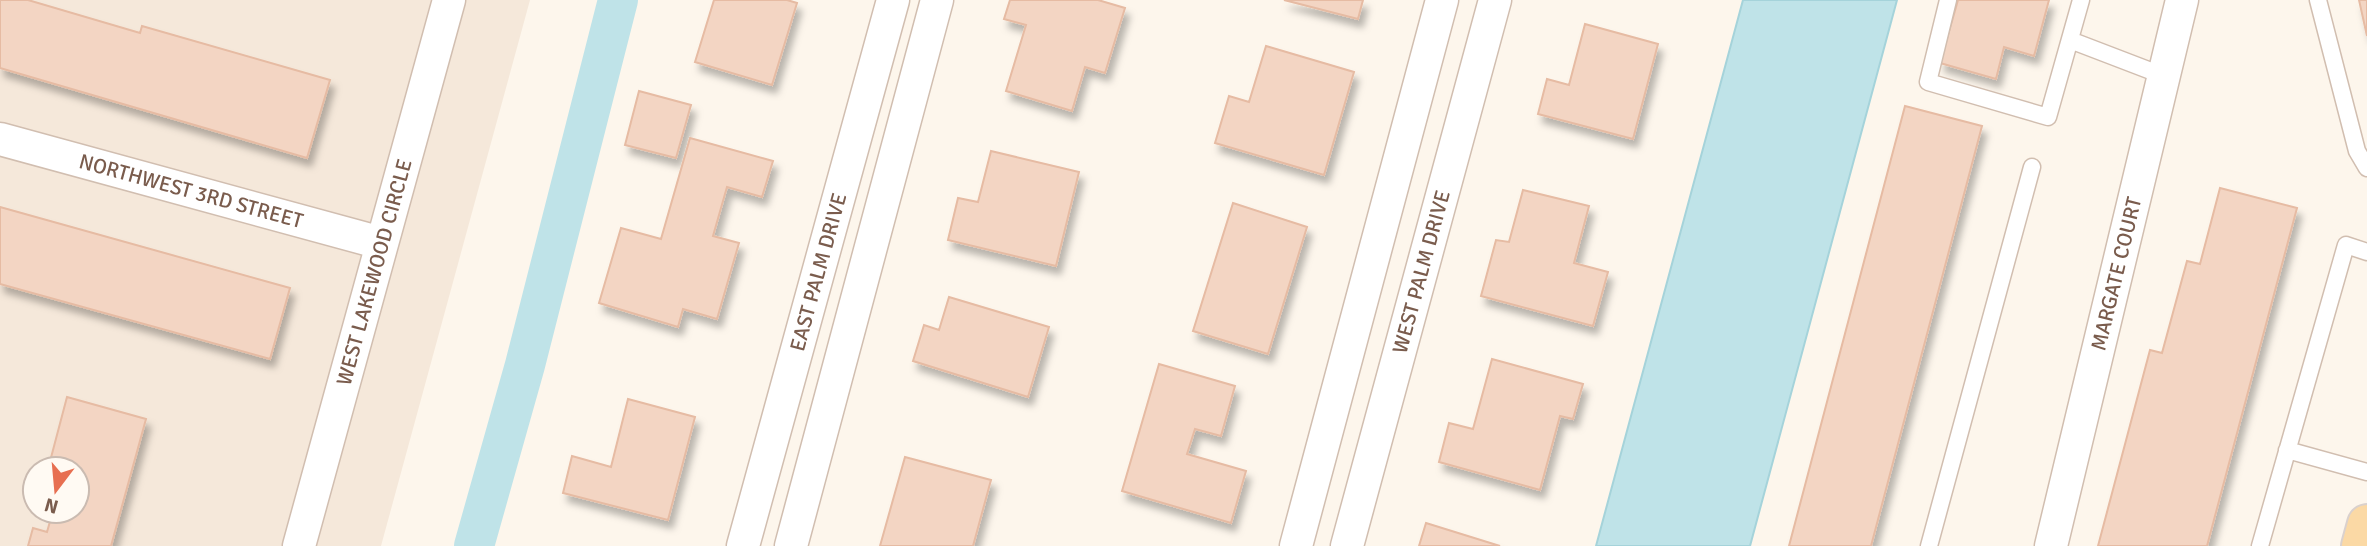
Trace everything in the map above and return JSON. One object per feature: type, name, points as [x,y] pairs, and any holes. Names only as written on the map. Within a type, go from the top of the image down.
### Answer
[{"type":"main road","points":[[2361,546],[2367,524]]},
{"type":"street","name":"WEST LAKEWOOD CIRCLE","points":[[299,546],[449,0]]},
{"type":"street","name":"EAST PALM DRIVE","points":[[743,546],[893,0]]},
{"type":"street","points":[[791,546],[937,0]]},
{"type":"street","points":[[1296,546],[1442,0]]},
{"type":"street","name":"WEST PALM DRIVE","points":[[1347,546],[1494,0]]},
{"type":"street","name":"MARGATE COURT","points":[[2051,546],[2182,0]]},
{"type":"street","points":[[1412,111],[1461,125]]},
{"type":"street","name":"NORTHWEST 3RD STREET","points":[[0,138],[381,243]]},
{"type":"lane","points":[[1948,0],[1928,82],[2048,117],[2081,0]]},
{"type":"lane","points":[[2318,0],[2357,151],[2367,168]]},
{"type":"lane","points":[[2070,40],[2164,76]]},
{"type":"lane","points":[[1929,546],[2032,167]]},
{"type":"lane","points":[[2260,546],[2346,246],[2367,252]]},
{"type":"lane","points":[[2287,450],[2367,472]]},
{"type":"shaded area","points":[[0,0],[530,0],[381,546],[0,546]]},
{"type":"water","points":[[1743,0],[1897,0],[1750,546],[1596,546]]},
{"type":"building","points":[[0,0],[28,0],[140,33],[142,26],[330,80],[307,158],[0,68]]},
{"type":"building","points":[[714,0],[787,0],[797,3],[772,85],[695,62]]},
{"type":"building","points":[[1010,0],[1098,0],[1125,8],[1105,73],[1085,67],[1072,111],[1006,91],[1026,25],[1004,19]]},
{"type":"building","points":[[1284,0],[1363,0],[1358,19]]},
{"type":"building","points":[[1958,0],[2049,0],[2034,56],[2004,47],[1996,79],[1940,63]]},
{"type":"building","points":[[2359,0],[2367,0],[2367,36]]},
{"type":"building","points":[[1585,24],[1658,44],[1633,139],[1538,114],[1547,79],[1569,85]]},
{"type":"building","points":[[1266,46],[1354,72],[1324,175],[1215,143],[1229,96],[1249,102]]},
{"type":"building","points":[[639,91],[691,105],[676,158],[625,145]]},
{"type":"building","points":[[1905,106],[1982,126],[1871,546],[1789,546]]},
{"type":"building","points":[[690,138],[773,161],[762,197],[727,187],[713,236],[739,243],[717,319],[683,309],[678,327],[599,303],[621,228],[661,239]]},
{"type":"building","points":[[991,151],[1079,172],[1056,266],[948,240],[958,198],[978,202]]},
{"type":"building","points":[[2220,188],[2297,208],[2207,546],[2098,546],[2150,350],[2162,353],[2187,261],[2200,264]]},
{"type":"building","points":[[1523,190],[1589,206],[1574,263],[1608,272],[1593,326],[1481,296],[1496,240],[1509,242]]},
{"type":"building","points":[[1233,203],[1307,227],[1268,354],[1193,331]]},
{"type":"building","points":[[0,207],[290,288],[270,359],[0,284]]},
{"type":"building","points":[[949,297],[1049,327],[1028,397],[913,361],[924,325],[939,330]]},
{"type":"building","points":[[1492,359],[1583,384],[1573,419],[1560,416],[1540,490],[1439,462],[1449,423],[1473,429]]},
{"type":"building","points":[[1159,364],[1235,386],[1221,436],[1195,429],[1187,454],[1246,471],[1231,523],[1122,491]]},
{"type":"building","points":[[67,397],[146,419],[111,546],[28,546],[33,528],[47,532],[49,525],[91,525],[91,455],[52,455]]},
{"type":"building","points":[[628,399],[695,417],[668,520],[563,493],[572,456],[611,467]]},
{"type":"building","points":[[905,457],[991,480],[973,546],[880,546]]},
{"type":"building","points":[[1426,523],[1500,546],[1419,546]]},
{"type":"waterway","points":[[474,546],[525,365],[618,0]]}]
